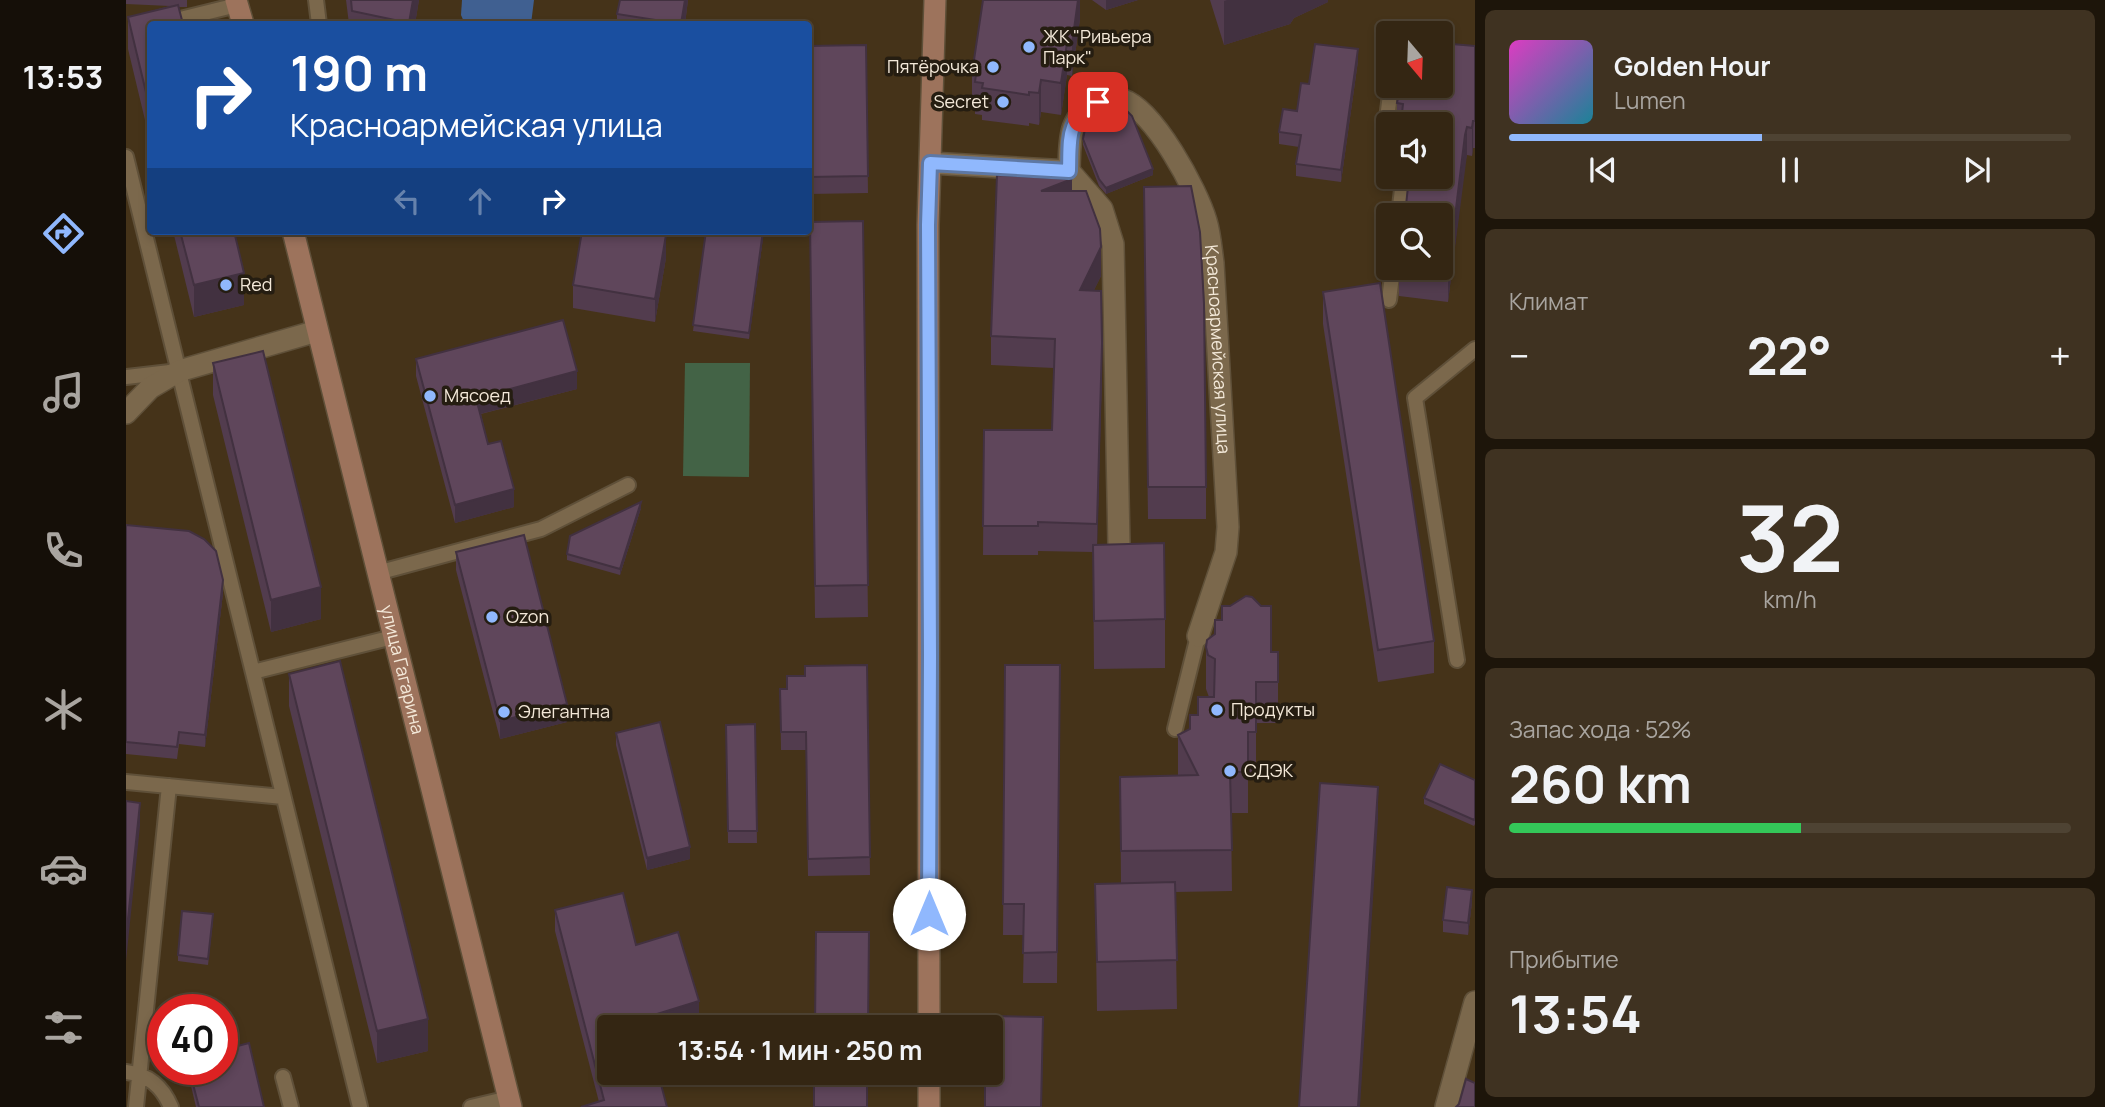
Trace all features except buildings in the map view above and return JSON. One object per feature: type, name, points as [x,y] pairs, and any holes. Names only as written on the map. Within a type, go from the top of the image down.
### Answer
[{"type":"street","points":[[929,1015],[928,225],[934,0]]},
{"type":"street","name":"Красноармейская улица","points":[[1069,171],[1070,132],[1075,120],[1084,110],[1098,102],[1111,98],[1121,99],[1143,112],[1183,168],[1207,223],[1213,263],[1228,527],[1226,552],[1198,636]]},
{"type":"street","points":[[930,163],[1069,171],[1102,209],[1113,244],[1119,546]]},
{"type":"street","name":"улица Гагарина","points":[[294,235],[510,1102]]},
{"type":"street","points":[[126,413],[150,388],[178,370],[317,331]]},
{"type":"street","points":[[1446,1107],[1475,1002]]},
{"type":"street","points":[[929,1085],[929,1107]]},
{"type":"lane","points":[[316,0],[319,21]]},
{"type":"lane","points":[[174,21],[238,7]]},
{"type":"lane","points":[[126,157],[359,1107]]},
{"type":"lane","points":[[1389,300],[1392,280]]},
{"type":"lane","points":[[1457,660],[1415,398],[1475,349]]},
{"type":"lane","points":[[126,377],[178,370]]},
{"type":"lane","points":[[377,573],[541,529],[628,485]]},
{"type":"lane","name":"Красноармейская улица","points":[[1175,729],[1198,636]]},
{"type":"lane","points":[[253,672],[393,637]]},
{"type":"lane","points":[[126,782],[284,797]]},
{"type":"lane","points":[[136,1107],[133,1073],[169,786]]},
{"type":"lane","points":[[133,1073],[164,1091],[171,1107]]},
{"type":"lane","points":[[283,1077],[291,1107]]},
{"type":"lane","points":[[471,1107],[510,1102]]},
{"type":"green space","points":[[685,363],[750,363],[749,477],[683,476]]},
{"type":"water","points":[[462,0],[534,0],[531,21],[464,21],[461,15]]},
{"type":"place","name":"ЖК \"Ривьера Парк\"","points":[[1029,47]]},
{"type":"place","name":"Пятёрочка","points":[[993,67]]},
{"type":"place","name":"Secret","points":[[1003,102]]},
{"type":"place","name":"Red","points":[[226,285]]},
{"type":"place","name":"Мясоед","points":[[430,396]]},
{"type":"place","name":"Ozon","points":[[492,617]]},
{"type":"place","name":"Продукты","points":[[1217,710]]},
{"type":"place","name":"Элегантна","points":[[504,712]]},
{"type":"place","name":"СДЭК","points":[[1230,771]]},
{"type":"route","points":[[929,914],[930,163],[1069,171],[1070,132],[1075,120],[1084,110],[1098,102]]}]
